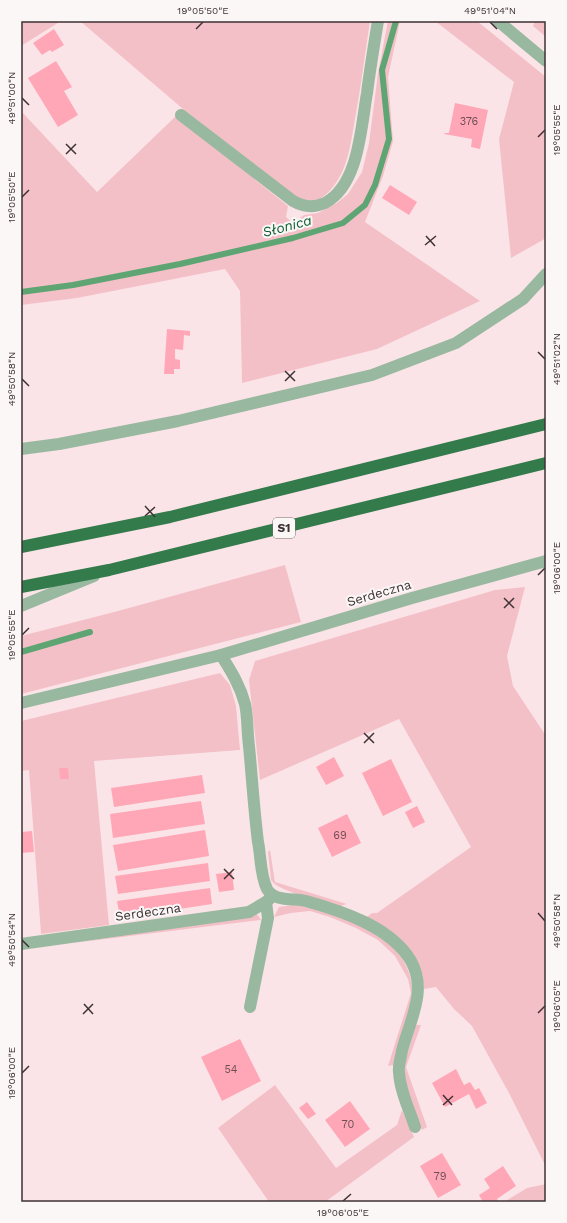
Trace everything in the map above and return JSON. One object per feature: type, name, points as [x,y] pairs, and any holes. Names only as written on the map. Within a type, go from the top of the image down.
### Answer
[{"type":"highway","points":[[21,547],[170,517],[546,424]]},
{"type":"highway","name":"S1","points":[[21,587],[110,570],[546,463]]},
{"type":"street","points":[[180,115],[293,201],[302,206],[311,207],[321,204],[338,193],[358,151],[378,21]]},
{"type":"street","points":[[498,21],[510,25],[546,61]]},
{"type":"street","points":[[21,449],[59,444],[178,421],[372,375],[456,343],[523,299],[546,274]]},
{"type":"street","name":"Serdeczna","points":[[21,703],[221,655],[412,598],[546,561]]},
{"type":"street","points":[[21,606],[110,570]]},
{"type":"street","points":[[221,655],[236,679],[245,705],[256,824],[264,880],[270,899],[268,918],[250,1007]]},
{"type":"street","points":[[270,899],[283,898],[305,901],[369,924],[394,941],[411,961],[415,972],[418,997],[415,1012],[404,1046],[399,1071],[403,1093],[415,1127]]},
{"type":"street","name":"Serdeczna","points":[[21,944],[249,912],[270,899]]},
{"type":"shaded area","points":[[21,21],[61,21],[21,46]]},
{"type":"shaded area","points":[[80,21],[370,21],[350,144],[343,170],[337,181],[328,193],[322,197],[310,202],[301,200],[183,109]]},
{"type":"shaded area","points":[[388,21],[400,21],[388,77],[393,141],[383,176],[365,222],[480,301],[377,349],[242,383],[240,291],[225,269],[77,298],[21,305],[21,111],[97,192],[176,116],[288,206],[286,217],[293,223],[304,215],[318,213],[337,203],[348,194],[362,172],[369,143],[378,73]]},
{"type":"shaded area","points":[[435,21],[477,21],[546,77],[546,237],[511,258],[499,139],[514,82]]},
{"type":"shaded area","points":[[535,21],[546,21],[546,37],[533,26]]},
{"type":"shaded area","points":[[285,565],[301,622],[21,694],[21,636]]},
{"type":"shaded area","points":[[525,587],[507,656],[513,686],[546,736],[546,1167],[510,1095],[472,1026],[454,1009],[436,987],[424,989],[421,972],[367,917],[372,913],[377,913],[471,847],[399,719],[260,780],[249,680],[255,661],[495,590]]},
{"type":"shaded area","points":[[220,673],[230,685],[236,706],[240,750],[94,761],[109,925],[41,934],[29,770],[21,771],[21,721]]},
{"type":"shaded area","points":[[270,850],[275,882],[347,904],[340,906],[314,899],[283,889],[275,884],[271,880],[268,852]]},
{"type":"shaded area","points":[[293,905],[305,906],[337,916],[377,935],[398,954],[406,966],[411,979],[412,994],[410,1012],[393,1065],[388,1066],[411,993],[408,979],[395,956],[378,940],[356,928],[330,917],[310,911],[274,917],[279,907]]},
{"type":"shaded area","points":[[257,914],[261,920],[73,943],[235,919]]},
{"type":"shaded area","points":[[416,1025],[421,1025],[406,1067],[427,1127],[422,1130],[407,1091],[404,1066]]},
{"type":"shaded area","points":[[275,1085],[336,1168],[397,1125],[402,1110],[414,1137],[325,1202],[269,1202],[218,1128]]},
{"type":"shaded area","points":[[546,1184],[546,1202],[504,1202],[527,1188]]},
{"type":"building","points":[[54,29],[64,45],[52,52],[50,50],[42,55],[33,43]]},
{"type":"building","points":[[56,61],[72,87],[64,91],[78,115],[58,127],[28,78]]},
{"type":"building","points":[[455,103],[488,110],[480,149],[471,147],[472,139],[444,134],[449,133]]},
{"type":"building","points":[[390,185],[417,202],[409,215],[382,198]]},
{"type":"building","points":[[167,329],[190,331],[190,336],[184,335],[183,350],[175,349],[175,359],[180,360],[180,369],[174,369],[174,374],[164,374]]},
{"type":"building","points":[[334,757],[344,776],[326,785],[316,767]]},
{"type":"building","points":[[391,759],[412,802],[383,816],[362,773]]},
{"type":"building","points":[[59,768],[68,768],[69,779],[60,779]]},
{"type":"building","points":[[202,775],[205,793],[114,807],[111,788]]},
{"type":"building","points":[[201,801],[205,824],[113,838],[110,814]]},
{"type":"building","points":[[417,806],[425,822],[413,828],[405,812]]},
{"type":"building","points":[[347,814],[361,843],[332,857],[318,828]]},
{"type":"building","points":[[205,830],[209,856],[118,871],[113,845]]},
{"type":"building","points":[[32,831],[34,852],[21,853],[21,832]]},
{"type":"building","points":[[208,863],[210,881],[118,894],[115,876]]},
{"type":"building","points":[[232,872],[234,890],[219,892],[216,874]]},
{"type":"building","points":[[210,888],[212,904],[120,918],[117,901]]},
{"type":"building","points":[[240,1039],[261,1081],[222,1101],[201,1057]]},
{"type":"building","points":[[456,1069],[464,1085],[470,1082],[475,1090],[479,1088],[487,1103],[476,1109],[469,1094],[445,1107],[432,1083]]},
{"type":"building","points":[[350,1101],[370,1129],[345,1147],[325,1120]]},
{"type":"building","points":[[307,1102],[316,1114],[308,1119],[299,1108]]},
{"type":"building","points":[[442,1153],[461,1185],[438,1198],[420,1166]]},
{"type":"building","points":[[503,1166],[516,1186],[497,1199],[499,1202],[483,1202],[479,1195],[490,1188],[484,1179]]},
{"type":"waterway","name":"Słonica","points":[[21,292],[73,285],[180,264],[293,238],[343,223],[365,205],[375,185],[389,139],[382,70],[396,21]]},
{"type":"waterway","points":[[21,652],[90,632]]}]
